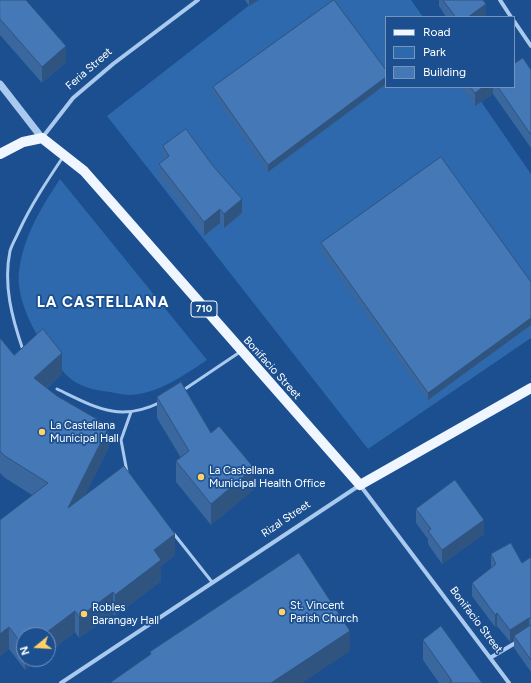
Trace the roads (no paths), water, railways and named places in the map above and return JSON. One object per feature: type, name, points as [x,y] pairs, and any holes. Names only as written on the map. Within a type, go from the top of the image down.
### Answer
[{"type":"main road","name":"Bonifacio Street","points":[[42,138],[65,154],[84,171],[360,485]]},
{"type":"main road","points":[[0,154],[23,142],[42,138]]},
{"type":"main road","name":"Rizal Street","points":[[360,485],[531,388]]},
{"type":"street","name":"Feria Street","points":[[42,138],[73,98],[113,64],[198,0]]},
{"type":"street","points":[[500,0],[510,16]]},
{"type":"street","points":[[515,22],[531,46]]},
{"type":"street","name":"Bonifacio Street","points":[[0,84],[42,138]]},
{"type":"street","name":"Bonifacio Street","points":[[360,485],[509,683]]},
{"type":"street","name":"Rizal Street","points":[[61,683],[360,485]]},
{"type":"street","points":[[490,658],[524,638]]},
{"type":"lane","points":[[23,350],[13,322],[8,292],[7,270],[10,249],[30,208],[65,154]]},
{"type":"lane","points":[[178,394],[241,351]]},
{"type":"lane","points":[[57,389],[101,410],[131,412],[152,407],[165,400]]},
{"type":"lane","points":[[128,476],[121,440],[131,412]]},
{"type":"lane","points":[[173,532],[212,582]]},
{"type":"place","name":"La Castellana Municipal Hall","points":[[42,432]]},
{"type":"place","name":"La Castellana Municipal Health Office","points":[[201,477]]},
{"type":"place","name":"St. Vincent Parish Church","points":[[282,612]]},
{"type":"place","name":"Robles Barangay Hall","points":[[84,614]]},
{"type":"district","name":"LA CASTELLANA","points":[[103,303]]}]
